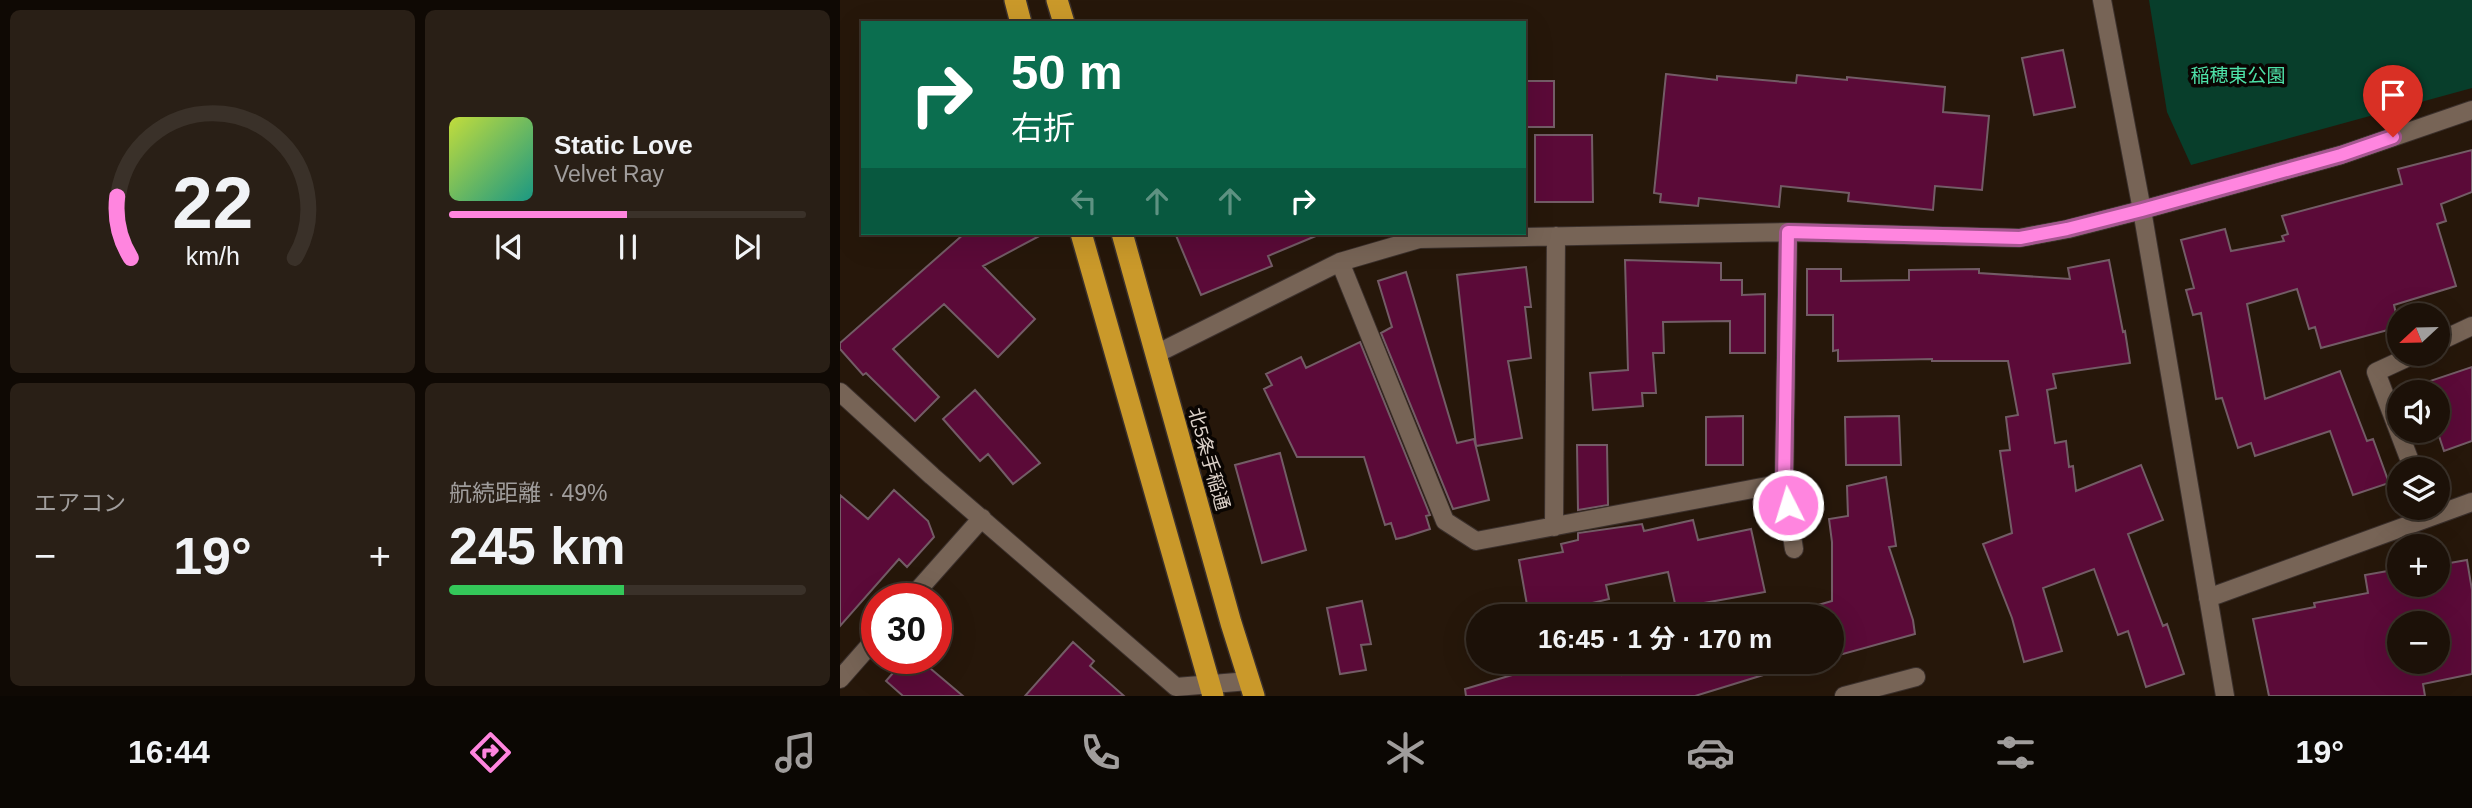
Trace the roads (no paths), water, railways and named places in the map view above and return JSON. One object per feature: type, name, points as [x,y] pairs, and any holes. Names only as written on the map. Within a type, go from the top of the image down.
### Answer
[{"type":"highway","points":[[1015,0],[1020,21]]},
{"type":"highway","points":[[1057,0],[1062,21]]},
{"type":"highway","points":[[1082,235],[1211,690]]},
{"type":"highway","name":"北5条手稲通","points":[[1123,235],[1251,688]]},
{"type":"street","points":[[2102,0],[2142,210],[2225,696]]},
{"type":"street","points":[[1156,354],[1340,262],[1419,239],[1788,232],[2020,238],[2142,210],[2341,155],[2472,110]]},
{"type":"street","points":[[1788,232],[1784,483],[1794,549]]},
{"type":"street","points":[[1554,527],[1556,236]]},
{"type":"street","points":[[1340,262],[1445,521],[1476,541],[1784,483]]},
{"type":"street","points":[[2450,336],[2472,326]]},
{"type":"street","points":[[2389,366],[2376,372],[2408,457]]},
{"type":"street","points":[[840,392],[1176,687],[1211,690],[1251,688]]},
{"type":"street","points":[[2450,507],[2472,502]]},
{"type":"street","points":[[924,583],[982,518]]},
{"type":"street","points":[[2208,598],[2409,520]]},
{"type":"street","points":[[840,679],[861,656]]},
{"type":"street","points":[[1844,696],[1916,677]]},
{"type":"park label","name":"稲穂東公園","points":[[2238,75]]}]
